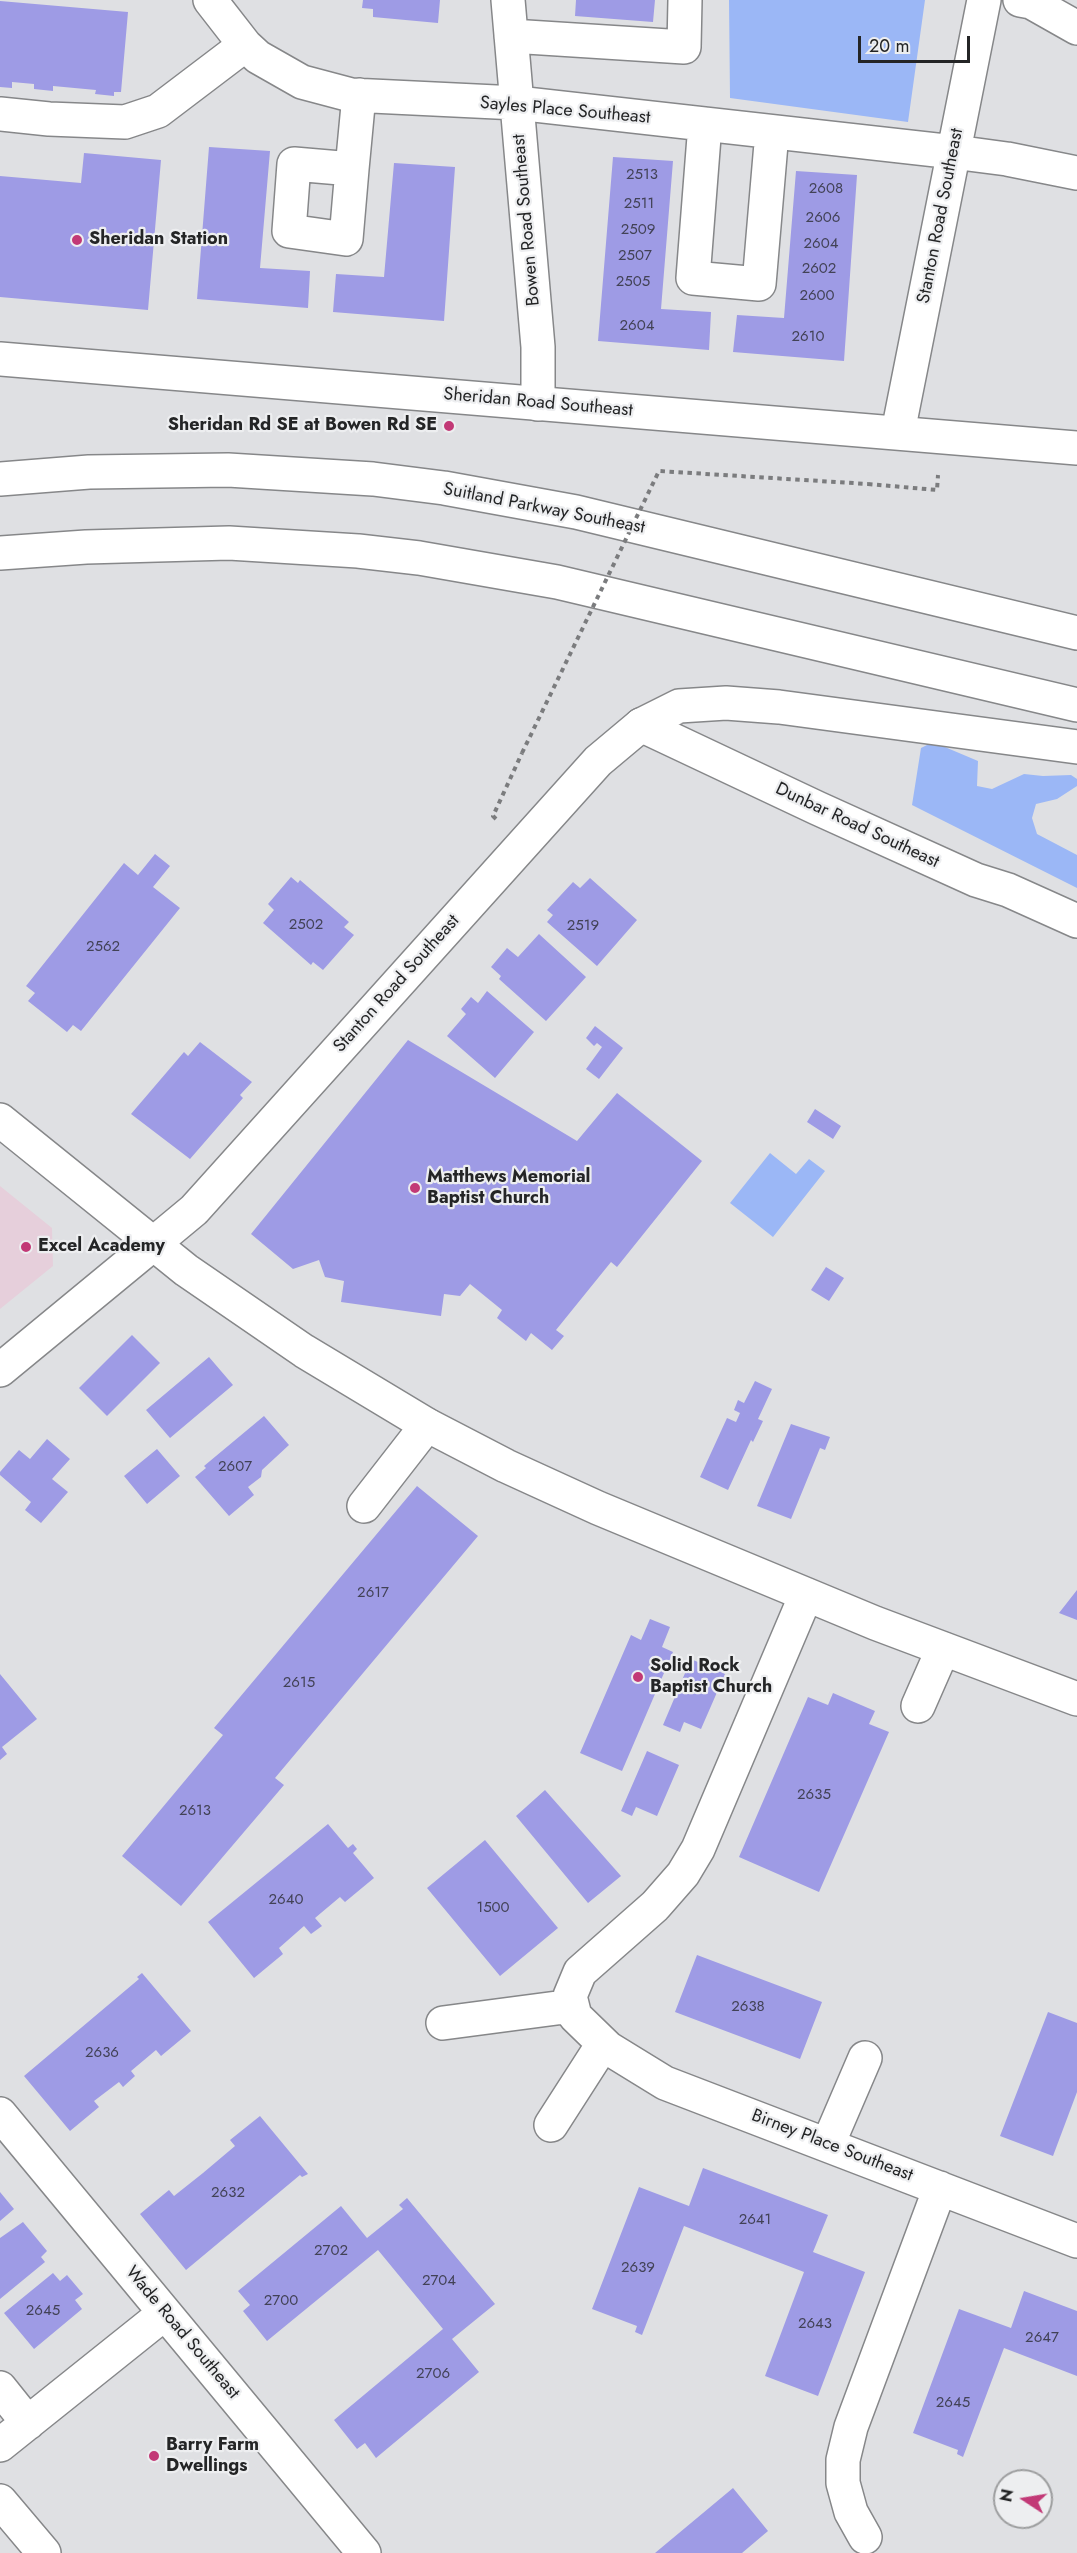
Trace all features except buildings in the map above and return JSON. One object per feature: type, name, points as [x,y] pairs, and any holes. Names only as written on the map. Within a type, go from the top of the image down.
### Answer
[{"type":"main road","name":"Sayles Place Southeast","points":[[210,0],[245,45],[272,66],[302,82],[326,89],[359,95],[517,103],[705,124],[954,152],[1007,159],[1077,173]]},
{"type":"main road","name":"Bowen Road Southeast","points":[[508,0],[538,347],[538,404]]},
{"type":"main road","points":[[511,36],[684,47],[685,0]]},
{"type":"main road","name":"Stanton Road Southeast","points":[[898,432],[984,0]]},
{"type":"main road","points":[[1020,0],[1031,2],[1077,28]]},
{"type":"main road","points":[[0,114],[49,119],[125,122],[158,111],[245,45]]},
{"type":"main road","points":[[352,169],[359,95]]},
{"type":"main road","points":[[705,124],[693,278],[759,284],[772,132]]},
{"type":"main road","name":"Sheridan Road Southeast","points":[[0,358],[1077,448]]},
{"type":"main road","name":"Suitland Parkway Southeast","points":[[0,479],[89,472],[228,470],[362,478],[444,488],[576,512],[1077,633]]},
{"type":"main road","points":[[0,553],[86,547],[229,543],[358,551],[419,558],[557,582],[1077,705]]},
{"type":"main road","name":"Stanton Road Southeast","points":[[0,1370],[194,1210],[598,761],[641,725],[679,706],[726,703],[802,710],[1077,747]]},
{"type":"main road","name":"Dunbar Road Southeast","points":[[641,725],[976,880],[1008,890],[1077,921]]},
{"type":"main road","points":[[0,1120],[186,1270],[304,1351],[427,1425],[598,1508],[806,1595],[1077,1699]]},
{"type":"main road","points":[[364,1506],[427,1425]]},
{"type":"main road","points":[[443,2023],[572,2007],[570,1996],[580,1972],[655,1906],[683,1874],[698,1849],[806,1595]]},
{"type":"main road","points":[[918,1706],[943,1649]]},
{"type":"main road","name":"Birney Place Southeast","points":[[572,2007],[575,2016],[599,2040],[629,2063],[665,2083],[1077,2241]]},
{"type":"main road","points":[[551,2125],[599,2040]]},
{"type":"main road","points":[[828,2144],[865,2058]]},
{"type":"main road","name":"Wade Road Southeast","points":[[0,2114],[364,2553]]},
{"type":"main road","points":[[865,2537],[848,2503],[843,2483],[843,2460],[851,2427],[940,2188]]},
{"type":"main road","points":[[0,2445],[165,2313]]},
{"type":"main road","points":[[0,2388],[28,2423]]},
{"type":"main road","points":[[0,2501],[44,2553]]},
{"type":"path","points":[[524,843],[493,816],[659,471],[937,490],[939,475]]},
{"type":"shaded area","points":[[729,0],[925,0],[908,122],[730,98]]},
{"type":"shaded area","points":[[933,742],[978,761],[977,786],[992,789],[1024,774],[1071,775],[1077,779],[1077,786],[1057,799],[1036,804],[1032,818],[1037,834],[1077,855],[1077,888],[912,805],[921,748]]},
{"type":"shaded area","points":[[770,1153],[796,1174],[809,1159],[825,1171],[773,1237],[730,1203]]},
{"type":"shaded area","name":"Excel Academy","points":[[0,1186],[52,1228],[53,1266],[0,1309]]},
{"type":"place","name":"Sheridan Station","points":[[77,240]]},
{"type":"place","name":"Sheridan Rd SE at Bowen Rd SE","points":[[449,426]]},
{"type":"place","name":"Matthews Memorial Baptist Church","points":[[415,1188]]},
{"type":"place","name":"Excel Academy","points":[[26,1247]]},
{"type":"place","name":"Solid Rock Baptist Church","points":[[638,1677]]},
{"type":"place","name":"Barry Farm Dwellings","points":[[154,2456]]}]
